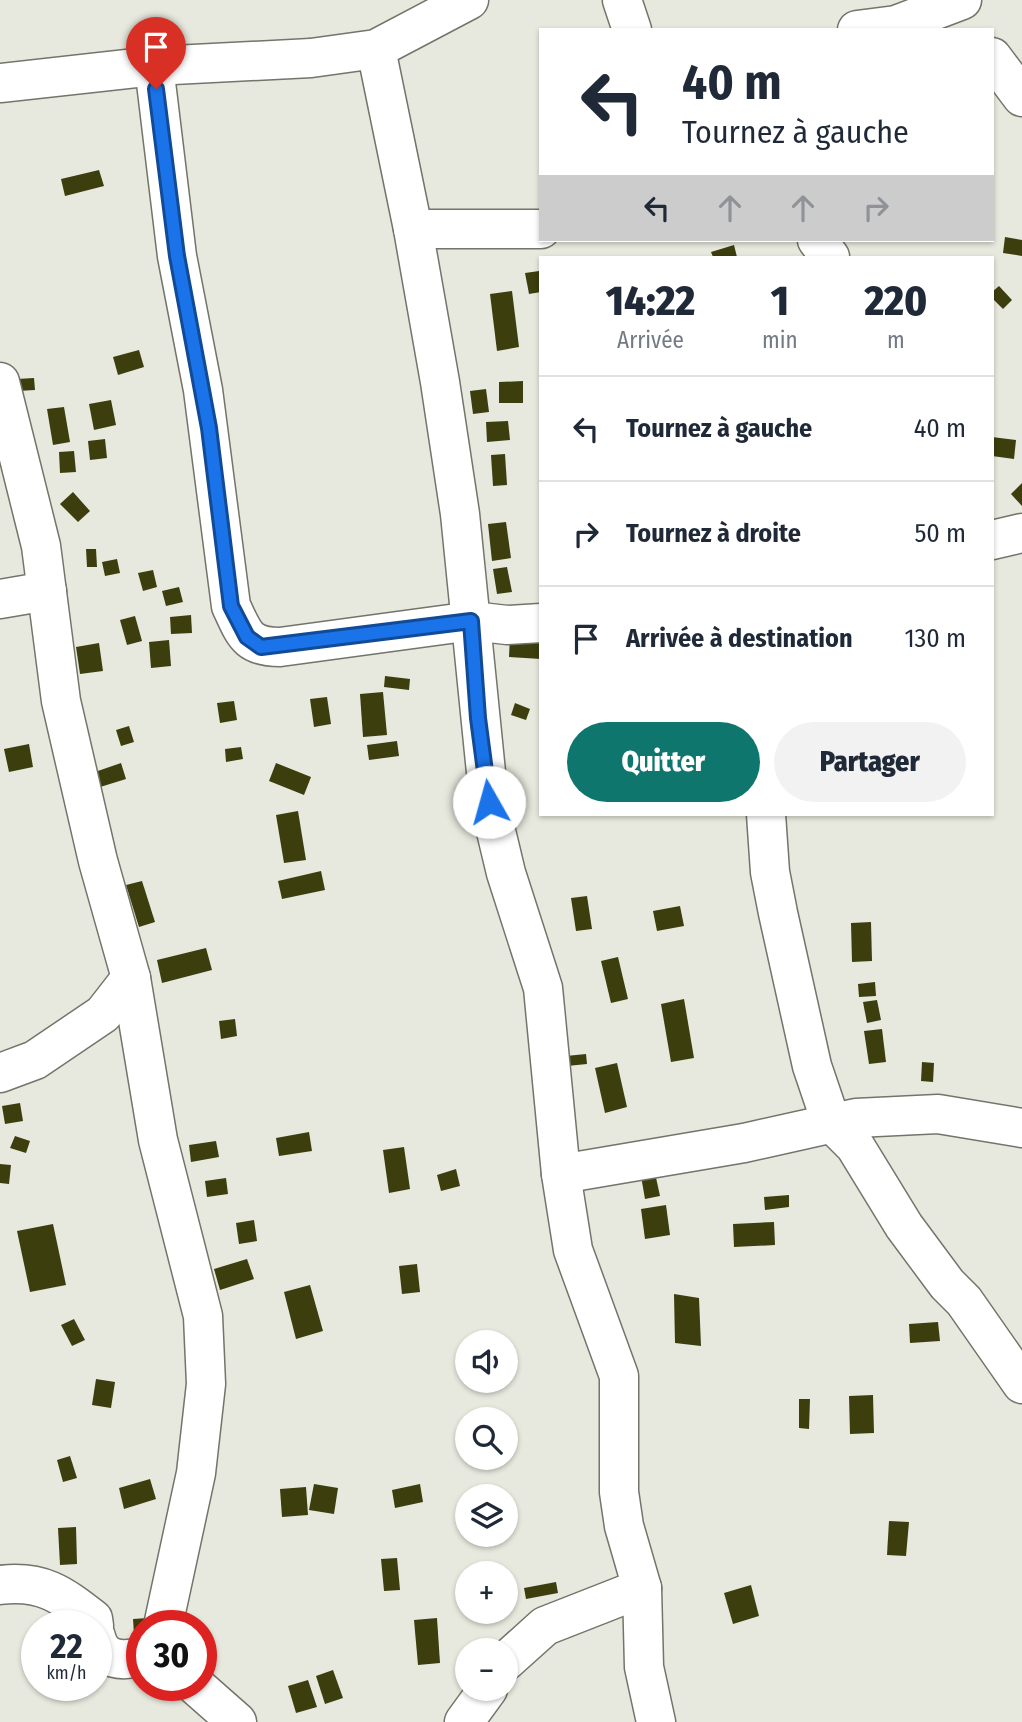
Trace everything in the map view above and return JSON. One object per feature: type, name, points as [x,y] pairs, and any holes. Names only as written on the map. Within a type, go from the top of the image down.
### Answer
[{"type":"street","points":[[0,83],[154,66],[312,58],[376,50],[469,0]]},
{"type":"street","points":[[622,0],[631,28]]},
{"type":"street","points":[[873,28],[959,11]]},
{"type":"street","points":[[376,50],[413,229],[454,474],[489,802],[506,873],[544,988],[561,1174],[573,1250],[584,1287],[614,1357],[619,1376],[619,1492],[624,1526],[642,1588],[645,1667],[656,1722]]},
{"type":"street","points":[[994,60],[1022,97]]},
{"type":"street","points":[[154,66],[172,219],[203,390],[231,606],[247,637],[261,647],[280,647],[471,621],[507,625],[539,622]]},
{"type":"street","points":[[413,229],[539,229]]},
{"type":"street","points":[[819,242],[829,256]]},
{"type":"street","points":[[0,382],[41,546],[61,701],[98,860],[131,978],[158,1140],[203,1316],[206,1384],[196,1473],[166,1610]]},
{"type":"street","points":[[994,540],[1022,533]]},
{"type":"street","points":[[0,599],[47,591]]},
{"type":"street","points":[[766,816],[770,872],[778,913],[812,1066],[831,1122],[855,1146],[904,1226],[947,1284],[964,1301],[1022,1384]]},
{"type":"street","points":[[0,1073],[35,1059],[103,1014],[131,978]]},
{"type":"street","points":[[561,1174],[744,1143],[831,1122],[886,1115],[938,1114],[1022,1128]]},
{"type":"street","points":[[0,1585],[40,1586],[61,1593],[82,1610]]},
{"type":"street","points":[[518,1650],[545,1626],[642,1588]]},
{"type":"street","points":[[213,1701],[237,1722]]},
{"type":"street","points":[[464,1722],[479,1701]]},
{"type":"building","points":[[99,170],[104,186],[65,196],[61,179]]},
{"type":"building","points":[[1005,237],[1022,240],[1022,256],[1003,253]]},
{"type":"building","points":[[734,245],[737,256],[713,256],[711,252]]},
{"type":"building","points":[[539,271],[539,292],[529,294],[525,273]]},
{"type":"building","points":[[999,286],[1012,300],[1003,309],[994,300],[994,290]]},
{"type":"building","points":[[512,291],[519,347],[497,351],[490,294]]},
{"type":"building","points":[[139,350],[144,367],[118,375],[113,357]]},
{"type":"building","points":[[34,378],[35,390],[18,391],[17,379]]},
{"type":"building","points":[[523,381],[523,403],[499,403],[499,382]]},
{"type":"building","points":[[486,389],[489,412],[473,414],[470,391]]},
{"type":"building","points":[[111,400],[116,425],[94,430],[89,404]]},
{"type":"building","points":[[64,407],[70,442],[53,445],[47,409]]},
{"type":"building","points":[[508,421],[510,440],[487,442],[486,422]]},
{"type":"building","points":[[994,437],[1016,440],[1014,459],[994,456]]},
{"type":"building","points":[[105,439],[107,458],[90,460],[88,441]]},
{"type":"building","points":[[74,451],[76,472],[60,473],[59,452]]},
{"type":"building","points":[[505,454],[507,485],[493,486],[491,455]]},
{"type":"building","points":[[1022,483],[1022,506],[1011,494]]},
{"type":"building","points":[[73,492],[90,511],[78,522],[60,504]]},
{"type":"building","points":[[506,522],[511,558],[492,561],[488,524]]},
{"type":"building","points":[[86,549],[96,549],[97,567],[87,567]]},
{"type":"building","points":[[117,559],[120,573],[105,576],[102,562]]},
{"type":"building","points":[[507,567],[512,592],[497,594],[493,569]]},
{"type":"building","points":[[153,570],[157,587],[143,591],[138,573]]},
{"type":"building","points":[[179,587],[183,602],[166,606],[162,591]]},
{"type":"building","points":[[191,615],[192,633],[171,634],[170,617]]},
{"type":"building","points":[[135,616],[142,641],[127,645],[120,620]]},
{"type":"building","points":[[510,635],[539,637],[539,659],[509,657]]},
{"type":"building","points":[[169,640],[171,666],[151,668],[149,642]]},
{"type":"building","points":[[99,643],[103,671],[80,674],[76,647]]},
{"type":"building","points":[[385,676],[410,679],[409,690],[384,687]]},
{"type":"building","points":[[383,692],[387,735],[363,737],[360,694]]},
{"type":"building","points":[[327,697],[331,724],[314,727],[310,699]]},
{"type":"building","points":[[234,701],[237,720],[220,723],[217,703]]},
{"type":"building","points":[[515,703],[530,709],[526,720],[511,715]]},
{"type":"building","points":[[129,726],[134,742],[121,746],[116,730]]},
{"type":"building","points":[[397,741],[399,756],[369,760],[367,745]]},
{"type":"building","points":[[29,744],[33,767],[9,772],[4,749]]},
{"type":"building","points":[[241,747],[243,759],[226,762],[225,749]]},
{"type":"building","points":[[121,763],[126,779],[97,788],[92,773]]},
{"type":"building","points":[[276,763],[311,777],[304,795],[269,781]]},
{"type":"building","points":[[298,811],[306,860],[284,863],[276,815]]},
{"type":"building","points":[[321,871],[325,890],[282,899],[278,881]]},
{"type":"building","points":[[142,881],[155,922],[139,927],[126,885]]},
{"type":"building","points":[[587,896],[592,929],[576,931],[571,898]]},
{"type":"building","points":[[680,906],[684,926],[657,931],[653,911]]},
{"type":"building","points":[[871,922],[872,961],[852,962],[851,923]]},
{"type":"building","points":[[206,948],[212,970],[162,983],[157,960]]},
{"type":"building","points":[[618,957],[628,999],[611,1003],[601,961]]},
{"type":"building","points":[[875,982],[876,996],[859,997],[858,984]]},
{"type":"building","points":[[684,999],[694,1058],[671,1062],[661,1004]]},
{"type":"building","points":[[877,1000],[881,1020],[867,1023],[863,1002]]},
{"type":"building","points":[[235,1019],[237,1036],[221,1039],[219,1021]]},
{"type":"building","points":[[882,1029],[886,1062],[869,1064],[864,1031]]},
{"type":"building","points":[[586,1054],[587,1064],[567,1066],[566,1056]]},
{"type":"building","points":[[922,1062],[934,1063],[933,1082],[921,1081]]},
{"type":"building","points":[[617,1063],[627,1107],[605,1113],[595,1068]]},
{"type":"building","points":[[20,1103],[23,1121],[5,1124],[2,1106]]},
{"type":"building","points":[[309,1132],[312,1151],[279,1156],[276,1138]]},
{"type":"building","points":[[15,1136],[30,1141],[26,1153],[10,1148]]},
{"type":"building","points":[[216,1141],[219,1157],[191,1162],[189,1145]]},
{"type":"building","points":[[404,1147],[410,1189],[389,1193],[383,1150]]},
{"type":"building","points":[[0,1164],[11,1165],[9,1184],[0,1183]]},
{"type":"building","points":[[456,1169],[460,1186],[441,1191],[437,1175]]},
{"type":"building","points":[[655,1173],[660,1196],[645,1199],[641,1176]]},
{"type":"building","points":[[226,1178],[228,1194],[207,1197],[205,1181]]},
{"type":"building","points":[[789,1195],[789,1207],[765,1210],[764,1197]]},
{"type":"building","points":[[666,1205],[670,1235],[645,1239],[641,1209]]},
{"type":"building","points":[[254,1220],[257,1241],[239,1244],[236,1223]]},
{"type":"building","points":[[774,1222],[775,1245],[734,1247],[733,1224]]},
{"type":"building","points":[[53,1224],[66,1285],[30,1292],[17,1231]]},
{"type":"building","points":[[247,1259],[254,1279],[220,1290],[214,1269]]},
{"type":"building","points":[[417,1264],[420,1292],[402,1294],[399,1266]]},
{"type":"building","points":[[310,1285],[323,1331],[296,1339],[284,1292]]},
{"type":"building","points":[[674,1294],[699,1298],[701,1346],[675,1343]]},
{"type":"building","points":[[74,1319],[85,1340],[72,1346],[61,1325]]},
{"type":"building","points":[[938,1322],[940,1341],[910,1343],[909,1324]]},
{"type":"building","points":[[96,1379],[115,1382],[111,1408],[92,1405]]},
{"type":"building","points":[[873,1395],[874,1433],[850,1434],[849,1396]]},
{"type":"building","points":[[799,1399],[810,1399],[809,1429],[799,1428]]},
{"type":"building","points":[[70,1456],[77,1478],[63,1482],[57,1460]]},
{"type":"building","points":[[150,1479],[156,1499],[124,1509],[119,1488]]},
{"type":"building","points":[[314,1484],[338,1488],[334,1514],[309,1510]]},
{"type":"building","points":[[420,1484],[423,1502],[395,1508],[392,1490]]},
{"type":"building","points":[[306,1487],[308,1515],[282,1517],[280,1489]]},
{"type":"building","points":[[889,1521],[909,1522],[906,1556],[887,1555]]},
{"type":"building","points":[[76,1527],[77,1564],[60,1565],[58,1528]]},
{"type":"building","points":[[397,1558],[400,1590],[384,1591],[381,1559]]},
{"type":"building","points":[[556,1582],[558,1593],[526,1599],[524,1588]]},
{"type":"building","points":[[751,1585],[759,1616],[733,1624],[724,1593]]},
{"type":"building","points":[[437,1618],[440,1663],[418,1665],[414,1620]]},
{"type":"building","points":[[333,1670],[343,1698],[325,1704],[316,1676]]},
{"type":"building","points":[[308,1680],[317,1707],[296,1713],[288,1686]]},
{"type":"route","points":[[156,89],[177,256],[209,428],[231,606],[247,637],[261,647],[280,647],[471,621],[478,718],[489,802]]}]
